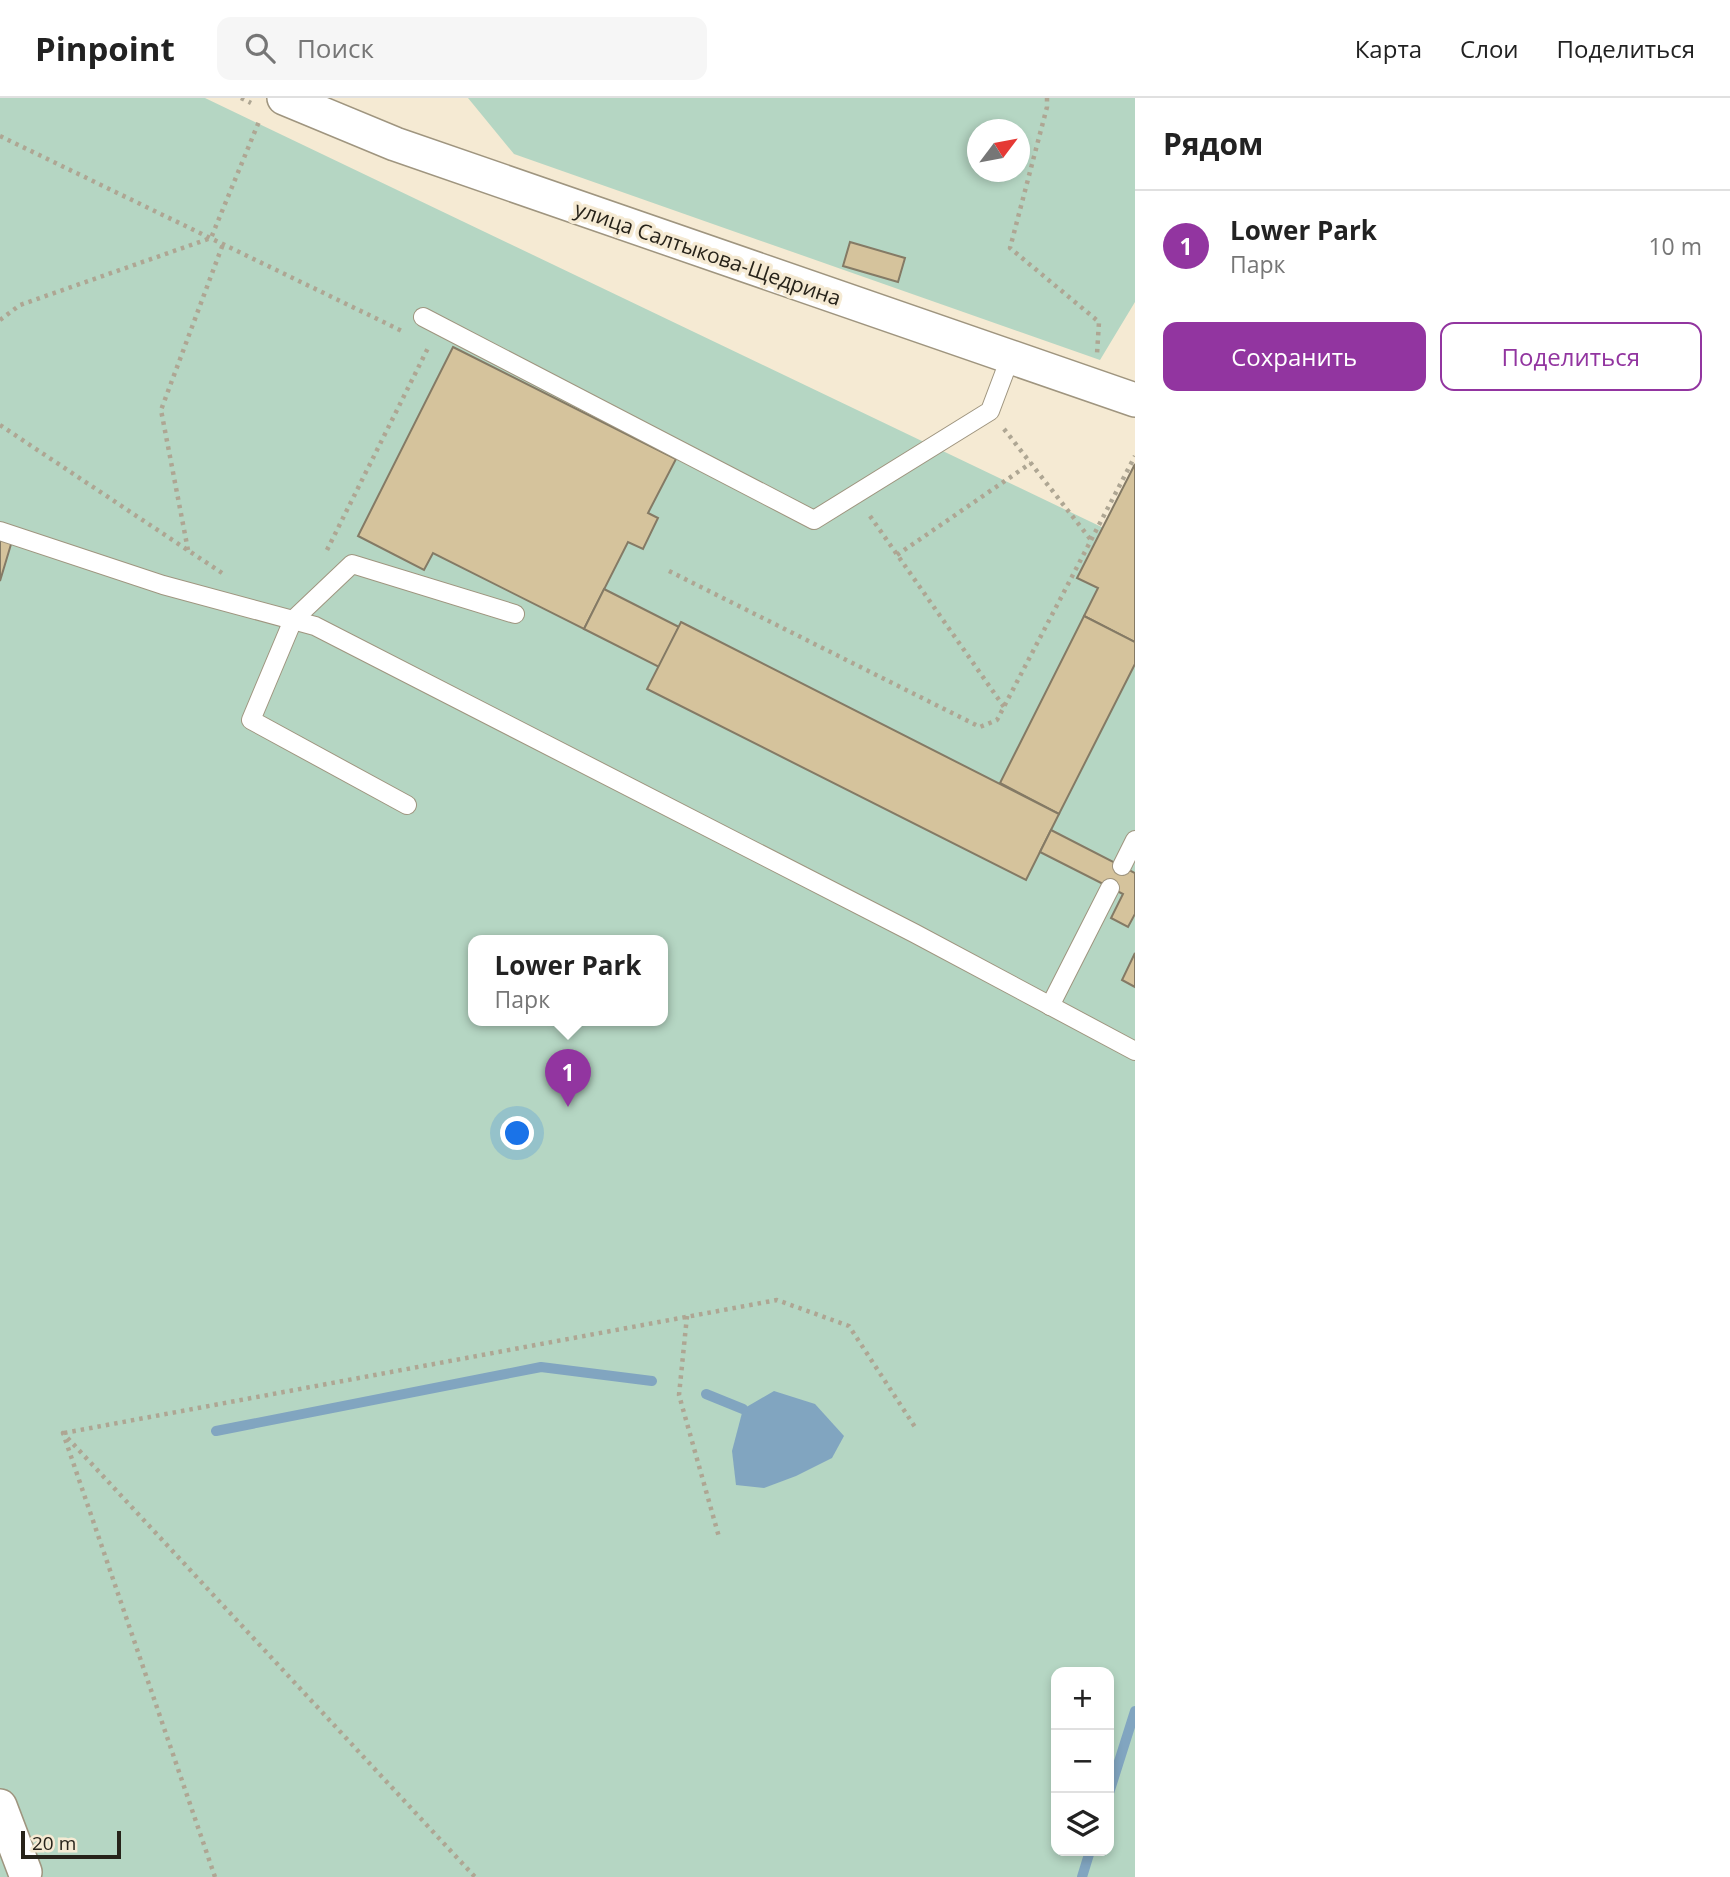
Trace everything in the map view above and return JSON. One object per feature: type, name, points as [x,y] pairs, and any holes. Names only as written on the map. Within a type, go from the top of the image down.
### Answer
[{"type":"street","name":"улица Салтыкова-Щедрина","points":[[274,103],[1135,400]]},
{"type":"street","points":[[0,1806],[25,1872]]},
{"type":"lane","points":[[431,321],[814,520],[990,411],[1010,358]]},
{"type":"lane","points":[[0,531],[163,585],[315,626],[914,933],[1135,1051]]},
{"type":"lane","points":[[407,806],[251,720],[293,620],[352,564],[515,614]]},
{"type":"lane","points":[[1122,866],[1135,840]]},
{"type":"lane","points":[[1050,1006],[1110,888]]},
{"type":"path","points":[[1047,98],[1047,107],[1010,248],[1099,321],[1094,386]]},
{"type":"path","points":[[0,320],[20,305],[211,239],[274,103]]},
{"type":"path","points":[[0,136],[429,345]]},
{"type":"path","points":[[188,550],[161,410],[223,244]]},
{"type":"path","points":[[324,557],[429,345],[431,321]]},
{"type":"path","points":[[990,411],[1091,540]]},
{"type":"path","points":[[0,425],[230,578]]},
{"type":"path","points":[[669,571],[980,727],[997,720],[1135,456]]},
{"type":"path","points":[[897,555],[1031,463]]},
{"type":"path","points":[[855,495],[1004,707]]},
{"type":"path","points":[[63,1433],[777,1300],[849,1326],[915,1427]]},
{"type":"path","points":[[687,1316],[679,1395],[719,1537]]},
{"type":"path","points":[[63,1433],[215,1877]]},
{"type":"path","points":[[63,1433],[475,1877]]},
{"type":"green space","points":[[0,98],[205,98],[1135,543],[1135,1877],[0,1877]]},
{"type":"green space","points":[[468,98],[1135,98],[1135,302],[1100,360],[514,154]]},
{"type":"water","points":[[774,1391],[815,1404],[844,1436],[832,1458],[796,1476],[764,1488],[736,1485],[732,1451],[743,1409]]},
{"type":"building","points":[[850,242],[905,258],[898,282],[843,266]]},
{"type":"building","points":[[453,347],[676,459],[648,513],[658,518],[643,549],[628,542],[584,629],[433,553],[424,570],[358,536]]},
{"type":"building","points":[[1135,464],[1135,642],[1084,616],[1098,588],[1077,578]]},
{"type":"building","points":[[0,537],[12,541],[0,581]]},
{"type":"building","points":[[604,589],[679,627],[659,667],[584,629]]},
{"type":"building","points":[[1084,616],[1135,642],[1135,664],[1059,814],[1000,783]]},
{"type":"building","points":[[681,622],[1059,814],[1026,880],[647,689]]},
{"type":"building","points":[[1051,830],[1135,873],[1135,914],[1128,927],[1111,918],[1123,894],[1040,852]]},
{"type":"building","points":[[1135,953],[1135,987],[1122,980]]},
{"type":"waterway","points":[[216,1431],[541,1367],[652,1381]]},
{"type":"waterway","points":[[706,1394],[743,1409]]},
{"type":"waterway","points":[[1114,1777],[1135,1711]]},
{"type":"waterway","points":[[1082,1877],[1088,1856]]},
{"type":"place","name":"Lower Park","points":[[568,1107]]}]
